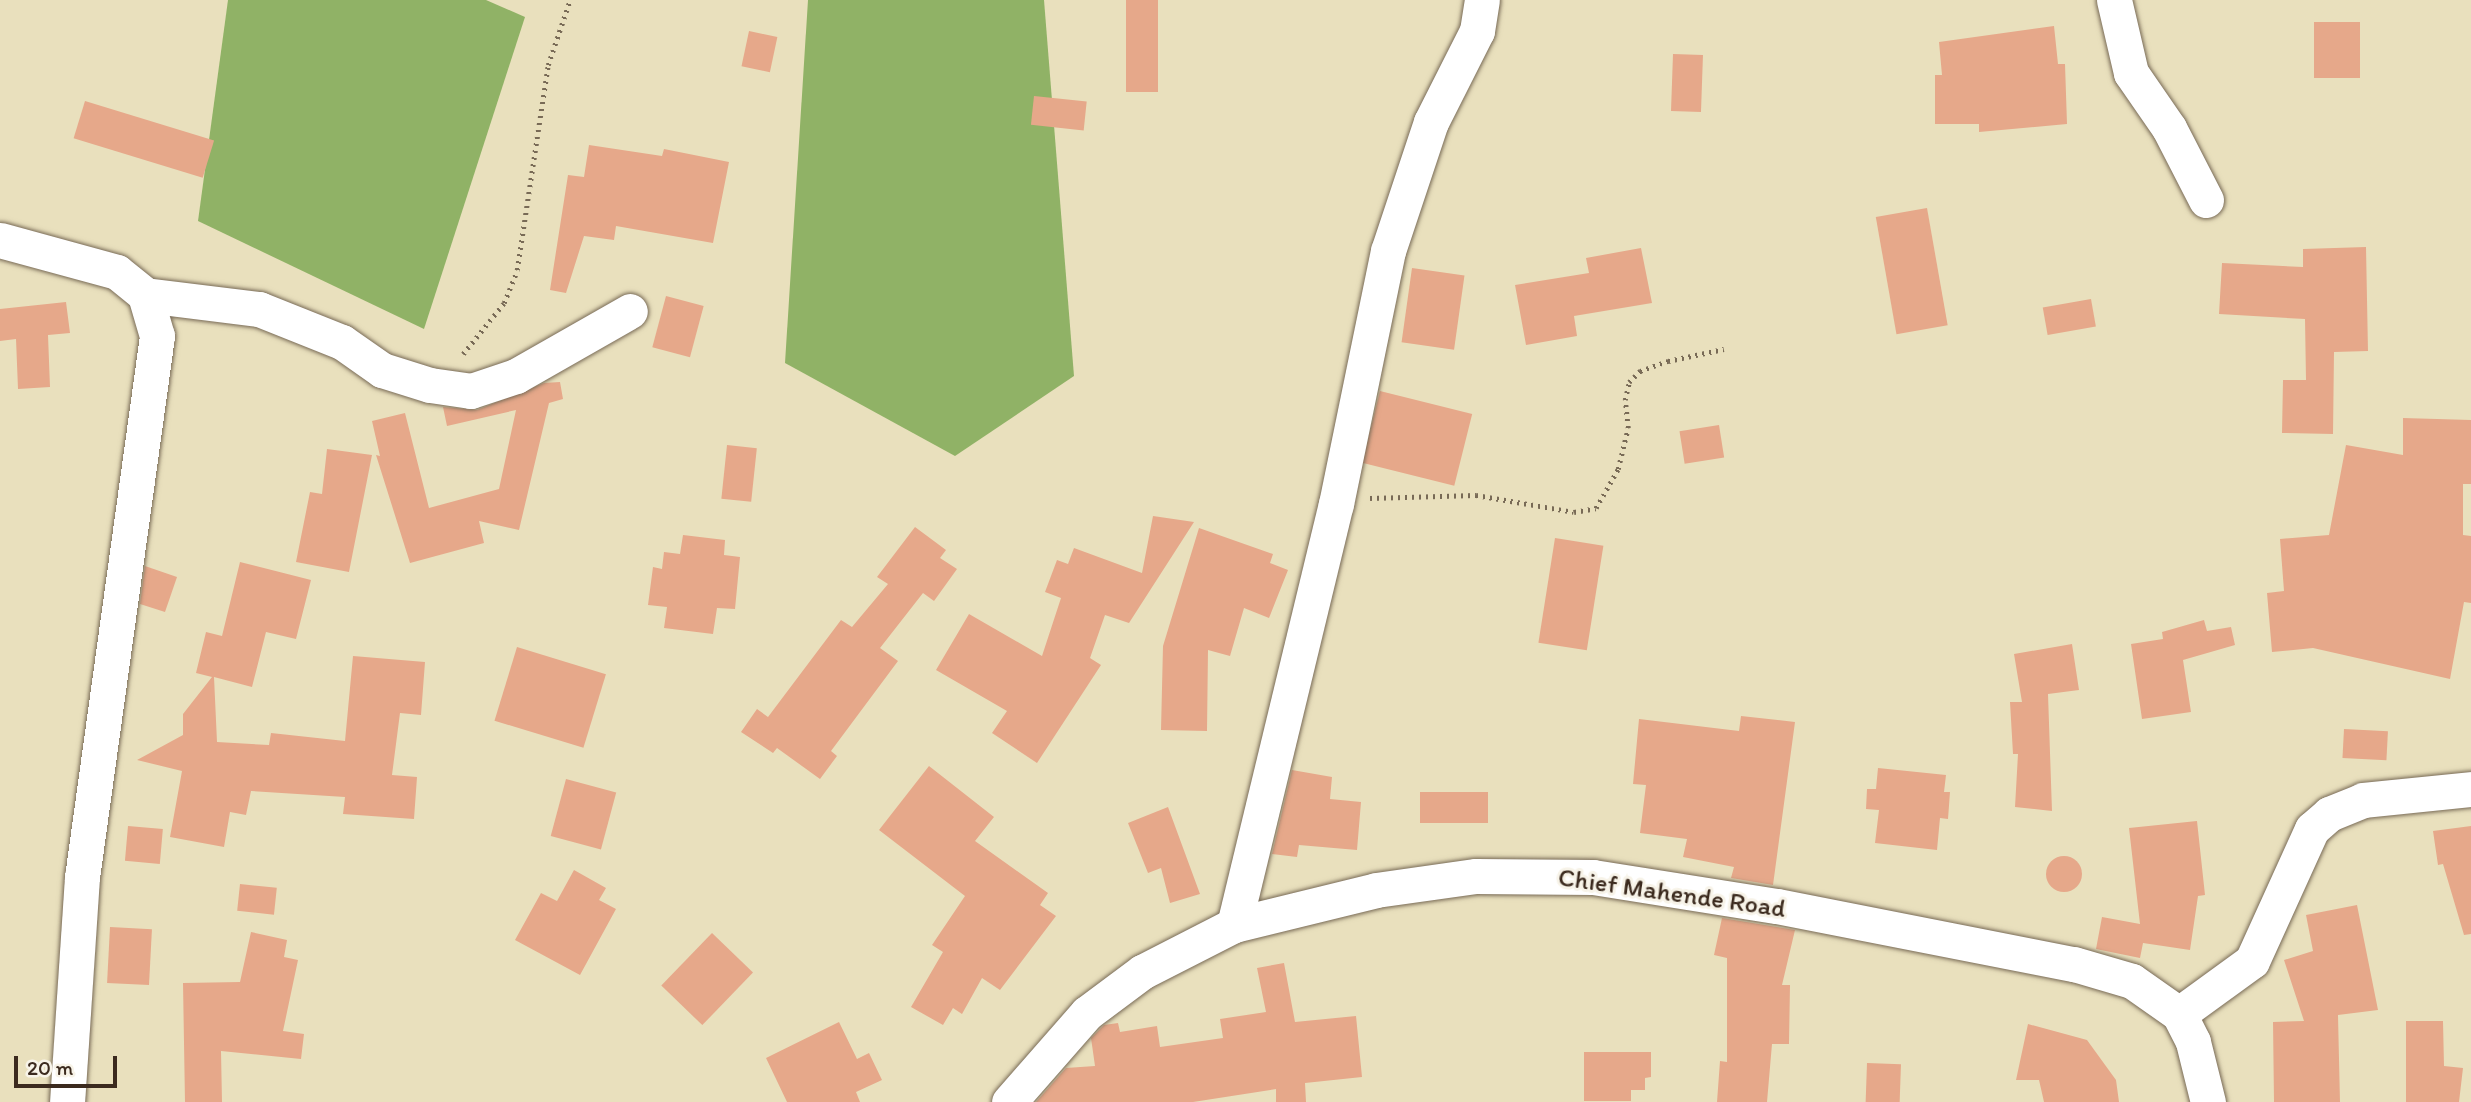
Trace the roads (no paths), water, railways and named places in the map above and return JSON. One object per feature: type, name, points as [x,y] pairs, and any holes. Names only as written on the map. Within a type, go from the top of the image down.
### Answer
[{"type":"street","points":[[1234,925],[1336,504],[1388,251],[1431,122],[1477,32],[1482,0]]},
{"type":"street","points":[[2114,0],[2131,73],[2169,128],[2206,200]]},
{"type":"street","points":[[0,240],[117,272],[145,295],[259,309],[342,342],[382,370],[430,385],[471,391],[516,376],[630,312]]},
{"type":"street","points":[[67,1102],[82,877],[157,336],[145,295]]},
{"type":"street","points":[[2208,1102],[2193,1042],[2179,1014],[2252,961],[2312,829],[2329,814],[2363,800],[2471,789]]},
{"type":"street","name":"Chief Mahende Road","points":[[1009,1102],[1087,1013],[1142,972],[1234,925],[1376,890],[1476,876],[1593,877],[1777,906],[2074,964],[2132,981],[2179,1014]]}]
